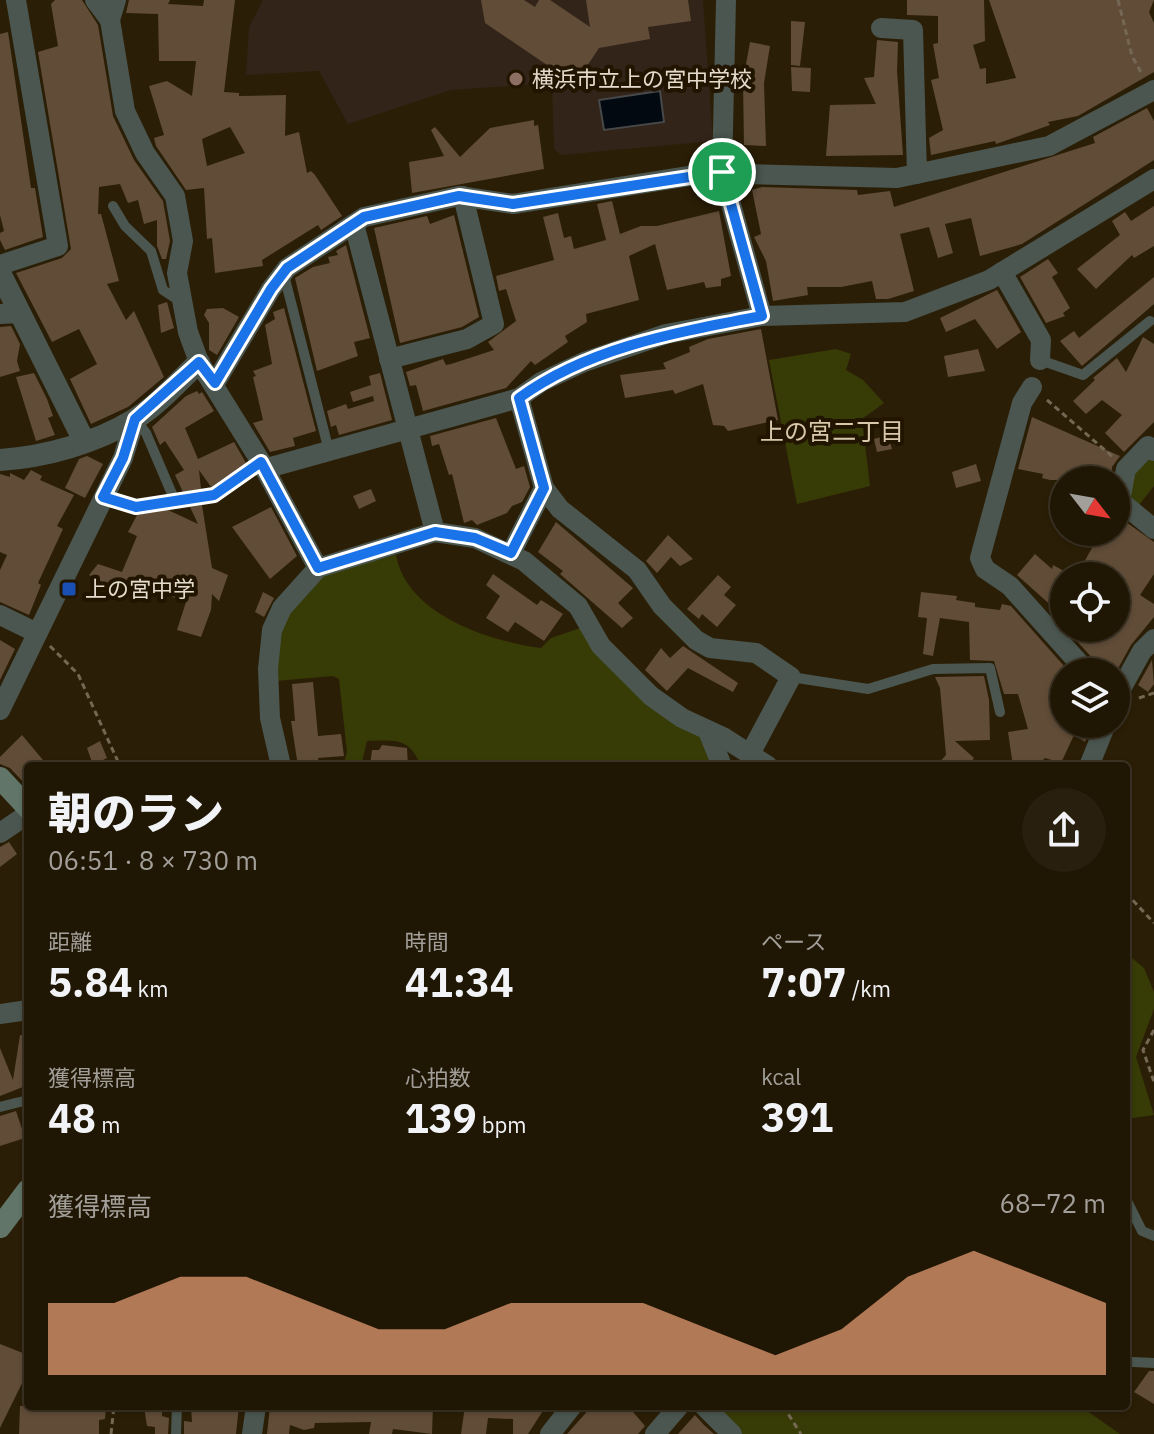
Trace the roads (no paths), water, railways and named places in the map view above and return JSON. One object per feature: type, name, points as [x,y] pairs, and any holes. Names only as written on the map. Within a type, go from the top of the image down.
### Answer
[{"type":"main road","points":[[0,778],[24,804]]},
{"type":"main road","points":[[3,1220],[24,1196]]},
{"type":"street","points":[[0,265],[58,246],[16,0]]},
{"type":"street","points":[[95,0],[113,10],[125,111],[145,153],[175,196],[183,241],[177,273],[180,301],[199,362],[215,383],[318,568]]},
{"type":"street","points":[[726,0],[722,172],[762,316]]},
{"type":"street","points":[[881,28],[913,30],[917,174]]},
{"type":"street","points":[[215,383],[283,273],[364,217],[463,196],[513,204],[722,172],[897,178],[1049,146],[1153,92]]},
{"type":"street","points":[[262,466],[329,451],[519,398],[541,382],[584,362],[666,334],[762,316],[905,312],[1002,272],[1154,179]]},
{"type":"street","points":[[389,359],[467,339],[494,324],[463,196]]},
{"type":"street","points":[[354,224],[435,532]]},
{"type":"street","points":[[1002,272],[1041,340],[1040,360]]},
{"type":"street","points":[[0,273],[10,314],[84,441]]},
{"type":"street","points":[[0,460],[41,455],[135,419],[199,362]]},
{"type":"street","points":[[1032,387],[1022,403],[980,558],[985,569],[1010,586],[1074,658]]},
{"type":"street","points":[[519,398],[544,488],[560,509],[637,570],[662,606],[696,640],[710,648],[756,653],[791,677],[750,754]]},
{"type":"street","points":[[0,710],[123,458],[135,419]]},
{"type":"street","points":[[1154,451],[1148,446],[1126,469],[1120,501],[1154,529]]},
{"type":"street","points":[[511,553],[544,488]]},
{"type":"street","points":[[280,762],[270,718],[272,630],[290,598],[318,568],[435,532],[475,538],[511,553],[553,583],[578,606],[601,646],[651,696],[762,762]]},
{"type":"street","points":[[0,615],[37,633]]},
{"type":"street","points":[[1130,673],[1142,651],[1154,639]]},
{"type":"street","points":[[708,731],[720,762]]},
{"type":"street","points":[[1091,762],[1100,738]]},
{"type":"street","points":[[0,833],[24,817]]},
{"type":"street","points":[[0,1014],[24,1011]]},
{"type":"street","points":[[252,1434],[255,1410]]},
{"type":"street","points":[[550,1434],[569,1410]]},
{"type":"street","points":[[655,1434],[676,1410]]},
{"type":"street","points":[[708,1410],[732,1434]]},
{"type":"lane","points":[[113,206],[125,226],[151,251],[163,290],[180,301]]},
{"type":"lane","points":[[283,273],[329,451]]},
{"type":"lane","points":[[1040,360],[1083,375],[1150,321]]},
{"type":"lane","points":[[135,419],[146,433],[175,501]]},
{"type":"lane","points":[[103,497],[136,507],[214,495],[262,466]]},
{"type":"lane","points":[[791,677],[868,689],[933,669],[990,668],[1000,712]]},
{"type":"lane","points":[[0,1107],[24,1101]]},
{"type":"lane","points":[[1130,1207],[1142,1231],[1154,1236]]},
{"type":"lane","points":[[1133,1362],[1154,1363]]},
{"type":"lane","points":[[176,1434],[177,1410]]},
{"type":"place","name":"横浜市立上の宮中学校","points":[[516,79]]},
{"type":"place","name":"上の宮中学","points":[[69,589]]},
{"type":"district","name":"上の宮二丁目","points":[[832,432]]}]
